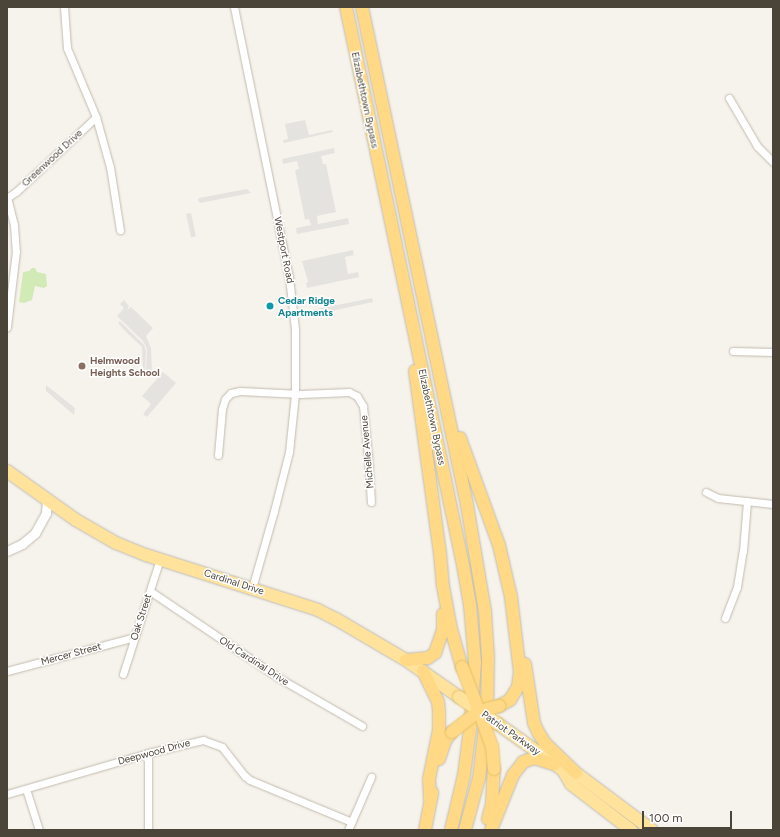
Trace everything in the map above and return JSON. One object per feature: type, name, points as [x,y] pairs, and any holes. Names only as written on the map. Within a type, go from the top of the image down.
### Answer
[{"type":"highway","name":"Elizabethtown Bypass","points":[[346,7],[463,565],[474,640],[475,679],[468,755],[451,830]]},
{"type":"highway","name":"Elizabethtown Bypass","points":[[362,7],[467,505],[487,637],[488,705],[483,755],[474,800],[465,830]]},
{"type":"highway","points":[[417,272],[463,448],[499,545],[524,656],[534,723],[545,743],[576,773]]},
{"type":"highway","points":[[406,660],[428,658],[435,653],[440,643],[443,630],[443,586],[440,553],[419,404],[408,304]]},
{"type":"highway","points":[[443,586],[451,629],[462,667],[480,711],[492,746],[494,769],[492,804],[485,830]]},
{"type":"highway","points":[[425,830],[441,752],[446,739],[452,732],[480,711],[500,706],[510,700],[518,687],[520,672],[511,597]]},
{"type":"highway","points":[[423,671],[438,702],[439,711],[439,730],[429,779],[430,800]]},
{"type":"highway","points":[[491,830],[513,775],[523,762],[534,758],[558,767]]},
{"type":"main road","name":"Cardinal Drive","points":[[7,471],[46,500],[102,536],[131,549],[160,559],[311,607],[330,616],[406,660],[459,697]]},
{"type":"main road","name":"Patriot Parkway","points":[[459,697],[558,767],[571,784],[631,830]]},
{"type":"main road","name":"Patriot Parkway","points":[[558,767],[576,773],[652,830]]},
{"type":"street","points":[[64,7],[67,48],[96,117],[110,167],[120,230]]},
{"type":"street","name":"Westport Road","points":[[234,7],[292,293],[295,336],[295,394],[291,438],[283,479],[252,588]]},
{"type":"street","points":[[729,98],[758,146],[773,162]]},
{"type":"street","name":"Greenwood Drive","points":[[7,197],[96,117]]},
{"type":"street","points":[[7,197],[14,225],[16,251],[7,327]]},
{"type":"street","points":[[733,351],[773,352]]},
{"type":"street","name":"Michelle Avenue","points":[[218,455],[222,409],[227,396],[240,391],[295,394],[349,392],[360,400],[364,414],[371,502]]},
{"type":"street","points":[[706,492],[718,498],[773,504]]},
{"type":"street","points":[[7,551],[22,544],[35,533],[46,513],[46,500]]},
{"type":"street","points":[[725,618],[737,587],[743,551],[748,501]]},
{"type":"street","name":"Oak Street","points":[[123,674],[160,559]]},
{"type":"street","name":"Old Cardinal Drive","points":[[150,591],[279,678],[362,726]]},
{"type":"street","name":"Mercer Street","points":[[7,670],[135,637]]},
{"type":"street","name":"Deepwood Drive","points":[[7,794],[196,740],[213,742],[226,750],[240,771],[250,780],[352,822]]},
{"type":"street","points":[[148,753],[148,830]]},
{"type":"street","points":[[348,830],[371,777]]},
{"type":"street","points":[[26,789],[39,830]]},
{"type":"green space","points":[[32,268],[35,268],[37,272],[46,274],[47,286],[44,288],[35,286],[32,300],[24,303],[19,302],[23,272],[29,271]]},
{"type":"shaded area","points":[[305,120],[309,135],[332,130],[333,132],[284,143],[283,140],[288,139],[285,124]]},
{"type":"shaded area","points":[[334,148],[335,153],[321,156],[323,164],[326,164],[336,212],[317,216],[318,224],[348,218],[349,224],[297,234],[296,228],[311,225],[309,219],[305,220],[295,170],[299,169],[297,161],[283,164],[282,159]]},
{"type":"shaded area","points":[[247,189],[251,193],[200,203],[198,200],[199,198]]},
{"type":"shaded area","points":[[191,213],[196,236],[191,238],[186,214]]},
{"type":"shaded area","points":[[353,250],[354,255],[345,257],[348,274],[358,272],[359,277],[307,288],[306,283],[308,282],[302,261]]},
{"type":"shaded area","points":[[372,298],[373,302],[304,317],[303,312]]},
{"type":"shaded area","points":[[124,300],[129,306],[127,310],[131,307],[153,328],[146,336],[151,348],[152,372],[146,372],[147,349],[143,341],[117,316],[124,308],[120,304]]},
{"type":"shaded area","points":[[120,321],[144,345],[146,351],[145,371],[143,371],[142,347],[118,323]]},
{"type":"shaded area","points":[[163,372],[176,383],[147,417],[143,414],[151,404],[142,396]]},
{"type":"shaded area","points":[[46,385],[75,408],[74,415],[46,391]]},
{"type":"place","name":"Cedar Ridge Apartments","points":[[270,306]]},
{"type":"place","name":"Helmwood Heights School","points":[[82,366]]}]
